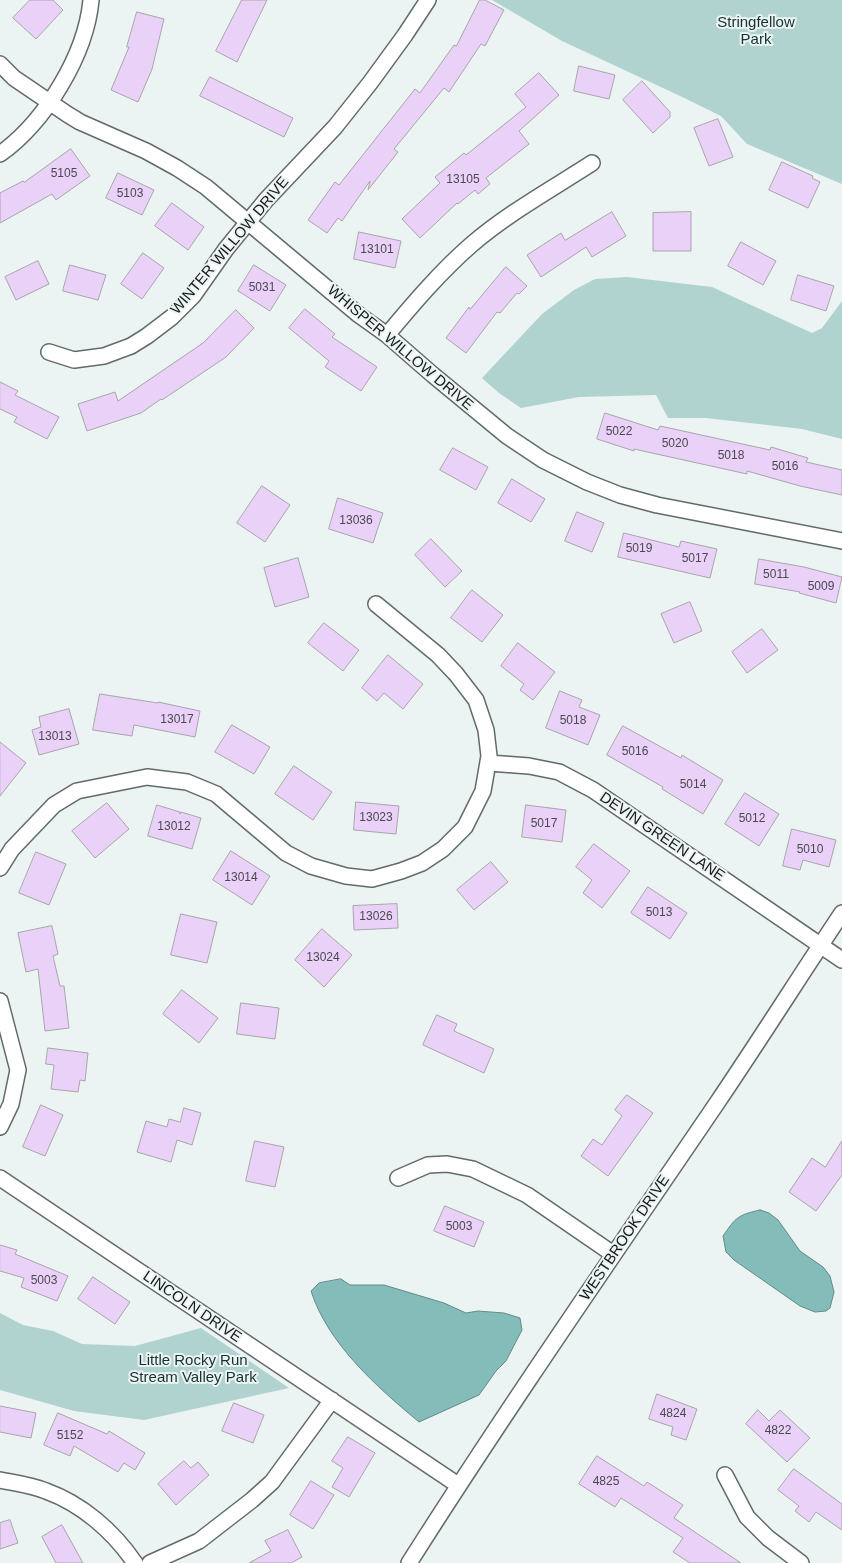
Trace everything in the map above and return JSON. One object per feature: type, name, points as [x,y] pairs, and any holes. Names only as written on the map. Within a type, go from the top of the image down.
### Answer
[{"type":"street","points":[[0,154],[28,129],[49,102],[77,54],[85,32],[91,0]]},
{"type":"street","name":"WINTER WILLOW DRIVE","points":[[49,352],[74,360],[104,356],[131,346],[172,318],[193,296],[226,249],[266,200],[335,127],[370,84],[406,35],[428,0]]},
{"type":"street","name":"WHISPER WILLOW DRIVE","points":[[0,64],[14,78],[80,122],[146,151],[206,187],[359,315],[387,335],[506,436],[543,460],[587,482],[620,495],[657,505],[842,541]]},
{"type":"street","points":[[387,335],[435,280],[471,245],[506,218],[592,163]]},
{"type":"street","points":[[0,868],[12,849],[54,805],[77,791],[147,777],[187,782],[216,794],[286,853],[311,866],[346,876],[372,878],[401,871],[422,863],[443,849],[465,827],[483,791],[490,756],[486,730],[476,700],[456,674],[438,656],[376,604]]},
{"type":"street","name":"DEVIN GREEN LANE","points":[[489,763],[529,766],[559,772],[593,790],[842,960]]},
{"type":"street","name":"WESTBROOK DRIVE","points":[[409,1563],[458,1485],[718,1101],[842,913]]},
{"type":"street","points":[[0,1001],[18,1070],[11,1104],[0,1128]]},
{"type":"street","points":[[398,1178],[428,1165],[447,1164],[473,1169],[527,1195],[613,1254]]},
{"type":"street","name":"LINCOLN DRIVE","points":[[0,1178],[458,1485]]},
{"type":"street","points":[[150,1563],[199,1540],[272,1482],[332,1400]]},
{"type":"street","points":[[725,1475],[747,1517],[768,1538],[801,1563]]},
{"type":"street","points":[[0,1480],[45,1490],[88,1514],[127,1550],[136,1563]]},
{"type":"green space","name":"Stringfellow Park","points":[[492,0],[842,0],[842,184],[747,144],[721,116],[562,41]]},
{"type":"green space","points":[[627,277],[712,287],[812,333],[822,328],[842,301],[842,439],[802,429],[706,418],[668,418],[656,395],[579,397],[521,408],[499,393],[482,378],[542,314],[574,290],[595,279]]},
{"type":"green space","name":"Little Rocky Run Stream Valley Park","points":[[0,1313],[23,1325],[53,1331],[82,1344],[135,1346],[201,1328],[289,1388],[144,1420],[74,1411],[0,1390]]},
{"type":"shaded area","points":[[760,1210],[769,1213],[778,1220],[800,1251],[823,1267],[830,1276],[834,1292],[830,1308],[826,1311],[815,1312],[800,1306],[734,1260],[726,1252],[723,1236],[731,1225],[742,1215]]},
{"type":"shaded area","points":[[341,1279],[350,1285],[384,1285],[444,1303],[466,1313],[478,1311],[504,1313],[520,1318],[522,1330],[506,1361],[496,1371],[479,1395],[419,1422],[371,1379],[342,1347],[329,1329],[311,1291],[319,1283]]},
{"type":"building","points":[[30,0],[53,0],[63,10],[36,39],[13,18]]},
{"type":"building","points":[[242,0],[267,0],[237,62],[216,51]]},
{"type":"building","points":[[480,0],[485,0],[504,10],[485,46],[481,44],[449,92],[444,88],[394,149],[398,152],[368,190],[370,181],[342,221],[338,218],[327,233],[308,220],[335,182],[339,185],[415,89],[420,93],[454,45],[456,46]]},
{"type":"building","points":[[137,12],[164,19],[152,69],[138,102],[111,90],[129,47],[127,47]]},
{"type":"building","points":[[579,66],[615,75],[609,99],[574,91]]},
{"type":"building","points":[[539,73],[559,95],[519,131],[529,144],[486,178],[490,184],[478,194],[475,190],[457,203],[420,238],[402,219],[440,183],[435,177],[526,107],[515,94]]},
{"type":"building","points":[[210,77],[293,118],[284,137],[200,96]]},
{"type":"building","points":[[642,81],[670,112],[670,117],[653,133],[623,100]]},
{"type":"building","points":[[718,119],[733,157],[709,166],[694,128]]},
{"type":"building","points":[[71,149],[90,176],[56,200],[52,194],[0,223],[0,193],[24,182]]},
{"type":"building","points":[[782,162],[813,176],[812,178],[820,182],[808,208],[769,190]]},
{"type":"building","points":[[118,173],[154,190],[142,215],[106,198]]},
{"type":"building","points":[[172,203],[204,227],[188,250],[155,226]]},
{"type":"building","points":[[612,212],[626,236],[592,257],[586,247],[541,277],[527,255],[561,233],[565,240]]},
{"type":"building","points":[[691,212],[691,251],[653,251],[653,213]]},
{"type":"building","points":[[359,232],[401,241],[395,268],[354,259]]},
{"type":"building","points":[[741,242],[776,261],[763,285],[728,266]]},
{"type":"building","points":[[143,253],[164,268],[142,299],[121,284]]},
{"type":"building","points":[[38,261],[49,284],[16,300],[5,277]]},
{"type":"building","points":[[70,265],[106,275],[98,300],[63,291]]},
{"type":"building","points":[[254,265],[286,285],[270,311],[238,291]]},
{"type":"building","points":[[506,267],[527,286],[519,294],[517,293],[500,313],[497,312],[466,353],[446,338],[469,307],[470,309]]},
{"type":"building","points":[[798,275],[834,286],[826,311],[791,300]]},
{"type":"building","points":[[305,309],[335,334],[332,337],[377,367],[361,391],[325,367],[329,361],[289,328]]},
{"type":"building","points":[[236,310],[254,328],[226,357],[141,413],[87,431],[78,404],[115,392],[118,401],[203,343]]},
{"type":"building","points":[[0,382],[18,391],[15,395],[59,417],[47,439],[14,422],[17,417],[0,409]]},
{"type":"building","points":[[605,413],[658,430],[660,426],[770,450],[771,447],[808,458],[806,462],[842,470],[842,495],[800,486],[747,471],[747,474],[634,449],[634,451],[597,439]]},
{"type":"building","points":[[453,448],[488,467],[476,490],[440,470]]},
{"type":"building","points":[[512,479],[545,499],[531,522],[498,503]]},
{"type":"building","points":[[262,486],[290,505],[265,542],[237,523]]},
{"type":"building","points":[[338,498],[383,513],[373,543],[329,529]]},
{"type":"building","points":[[577,512],[604,523],[592,552],[565,541]]},
{"type":"building","points":[[624,533],[679,547],[681,541],[717,549],[710,578],[618,557]]},
{"type":"building","points":[[431,539],[462,571],[445,587],[415,555]]},
{"type":"building","points":[[298,558],[309,597],[275,607],[264,568]]},
{"type":"building","points":[[759,559],[804,567],[842,577],[836,603],[800,592],[755,584]]},
{"type":"building","points":[[472,590],[503,615],[482,642],[451,618]]},
{"type":"building","points":[[690,602],[702,631],[674,643],[661,614]]},
{"type":"building","points":[[324,623],[359,650],[343,671],[308,643]]},
{"type":"building","points":[[762,629],[778,650],[747,673],[732,652]]},
{"type":"building","points":[[518,643],[555,672],[533,700],[520,690],[524,684],[501,666]]},
{"type":"building","points":[[388,655],[423,684],[403,709],[384,693],[377,701],[362,688]]},
{"type":"building","points":[[560,691],[582,700],[579,707],[600,715],[588,745],[546,728]]},
{"type":"building","points":[[100,694],[158,702],[200,711],[195,737],[134,725],[132,736],[93,730]]},
{"type":"building","points":[[69,709],[79,744],[39,755],[32,730],[41,727],[39,717]]},
{"type":"building","points":[[232,725],[270,747],[254,774],[215,752]]},
{"type":"building","points":[[623,726],[681,758],[682,755],[723,780],[703,814],[662,789],[663,787],[607,755]]},
{"type":"building","points":[[0,742],[26,763],[0,796]]},
{"type":"building","points":[[294,766],[332,792],[313,820],[275,794]]},
{"type":"building","points":[[745,793],[779,814],[759,846],[725,824]]},
{"type":"building","points":[[356,802],[399,806],[396,834],[354,830]]},
{"type":"building","points":[[107,803],[129,829],[95,858],[72,831]]},
{"type":"building","points":[[157,805],[180,812],[180,814],[181,812],[201,818],[192,849],[148,836]]},
{"type":"building","points":[[526,805],[566,810],[562,842],[522,837]]},
{"type":"building","points":[[792,829],[836,840],[829,867],[803,860],[800,870],[783,866]]},
{"type":"building","points":[[594,844],[630,871],[602,908],[583,893],[592,880],[576,867]]},
{"type":"building","points":[[231,851],[270,876],[252,905],[213,880]]},
{"type":"building","points":[[36,852],[66,864],[49,905],[19,893]]},
{"type":"building","points":[[491,862],[508,882],[474,910],[457,890]]},
{"type":"building","points":[[648,887],[687,913],[670,939],[631,913]]},
{"type":"building","points":[[397,904],[398,928],[354,930],[353,906]]},
{"type":"building","points":[[181,914],[217,922],[207,963],[171,955]]},
{"type":"building","points":[[52,926],[58,954],[53,956],[60,986],[64,986],[69,1028],[45,1031],[38,969],[26,972],[18,933]]},
{"type":"building","points":[[322,929],[352,955],[324,987],[295,960]]},
{"type":"building","points":[[182,990],[218,1018],[199,1043],[163,1014]]},
{"type":"building","points":[[241,1003],[279,1008],[275,1039],[237,1034]]},
{"type":"building","points":[[437,1015],[457,1024],[454,1031],[494,1049],[484,1073],[423,1045]]},
{"type":"building","points":[[48,1048],[88,1053],[85,1081],[80,1080],[78,1092],[51,1089],[54,1065],[46,1064]]},
{"type":"building","points":[[627,1095],[653,1113],[608,1176],[581,1156],[593,1139],[602,1145],[622,1116],[615,1110]]},
{"type":"building","points":[[41,1105],[63,1115],[45,1156],[23,1147]]},
{"type":"building","points":[[184,1108],[201,1113],[192,1145],[177,1140],[171,1162],[137,1152],[146,1121],[167,1127],[169,1119],[180,1122]]},
{"type":"building","points":[[255,1141],[284,1147],[275,1187],[246,1181]]},
{"type":"building","points":[[842,1141],[842,1175],[816,1211],[789,1192],[812,1158],[825,1167]]},
{"type":"building","points":[[445,1206],[484,1222],[474,1247],[434,1231]]},
{"type":"building","points":[[0,1245],[17,1250],[15,1254],[68,1276],[57,1301],[21,1287],[24,1278],[0,1271]]},
{"type":"building","points":[[93,1277],[130,1302],[115,1324],[78,1299]]},
{"type":"building","points":[[657,1394],[697,1409],[686,1440],[671,1435],[673,1427],[649,1419]]},
{"type":"building","points":[[234,1403],[264,1415],[253,1443],[222,1431]]},
{"type":"building","points":[[0,1406],[36,1413],[31,1438],[0,1432]]},
{"type":"building","points":[[758,1410],[769,1421],[780,1410],[810,1438],[787,1462],[746,1424]]},
{"type":"building","points":[[58,1413],[107,1434],[109,1431],[145,1453],[135,1470],[124,1463],[118,1472],[74,1446],[70,1456],[44,1445]]},
{"type":"building","points":[[348,1437],[375,1453],[349,1497],[332,1487],[343,1468],[332,1461]]},
{"type":"building","points":[[597,1456],[644,1486],[647,1482],[683,1505],[674,1518],[741,1563],[690,1563],[673,1552],[683,1538],[621,1498],[615,1507],[579,1484]]},
{"type":"building","points":[[184,1461],[191,1468],[198,1462],[209,1475],[176,1505],[158,1484]]},
{"type":"building","points":[[794,1469],[842,1504],[842,1530],[816,1512],[809,1522],[795,1511],[799,1506],[778,1490]]},
{"type":"building","points":[[311,1481],[334,1495],[313,1529],[290,1515]]},
{"type":"building","points":[[10,1520],[18,1543],[0,1549],[0,1523]]},
{"type":"building","points":[[62,1525],[83,1563],[56,1563],[42,1537]]},
{"type":"building","points":[[288,1530],[302,1557],[291,1563],[249,1563],[271,1551],[265,1541]]}]
